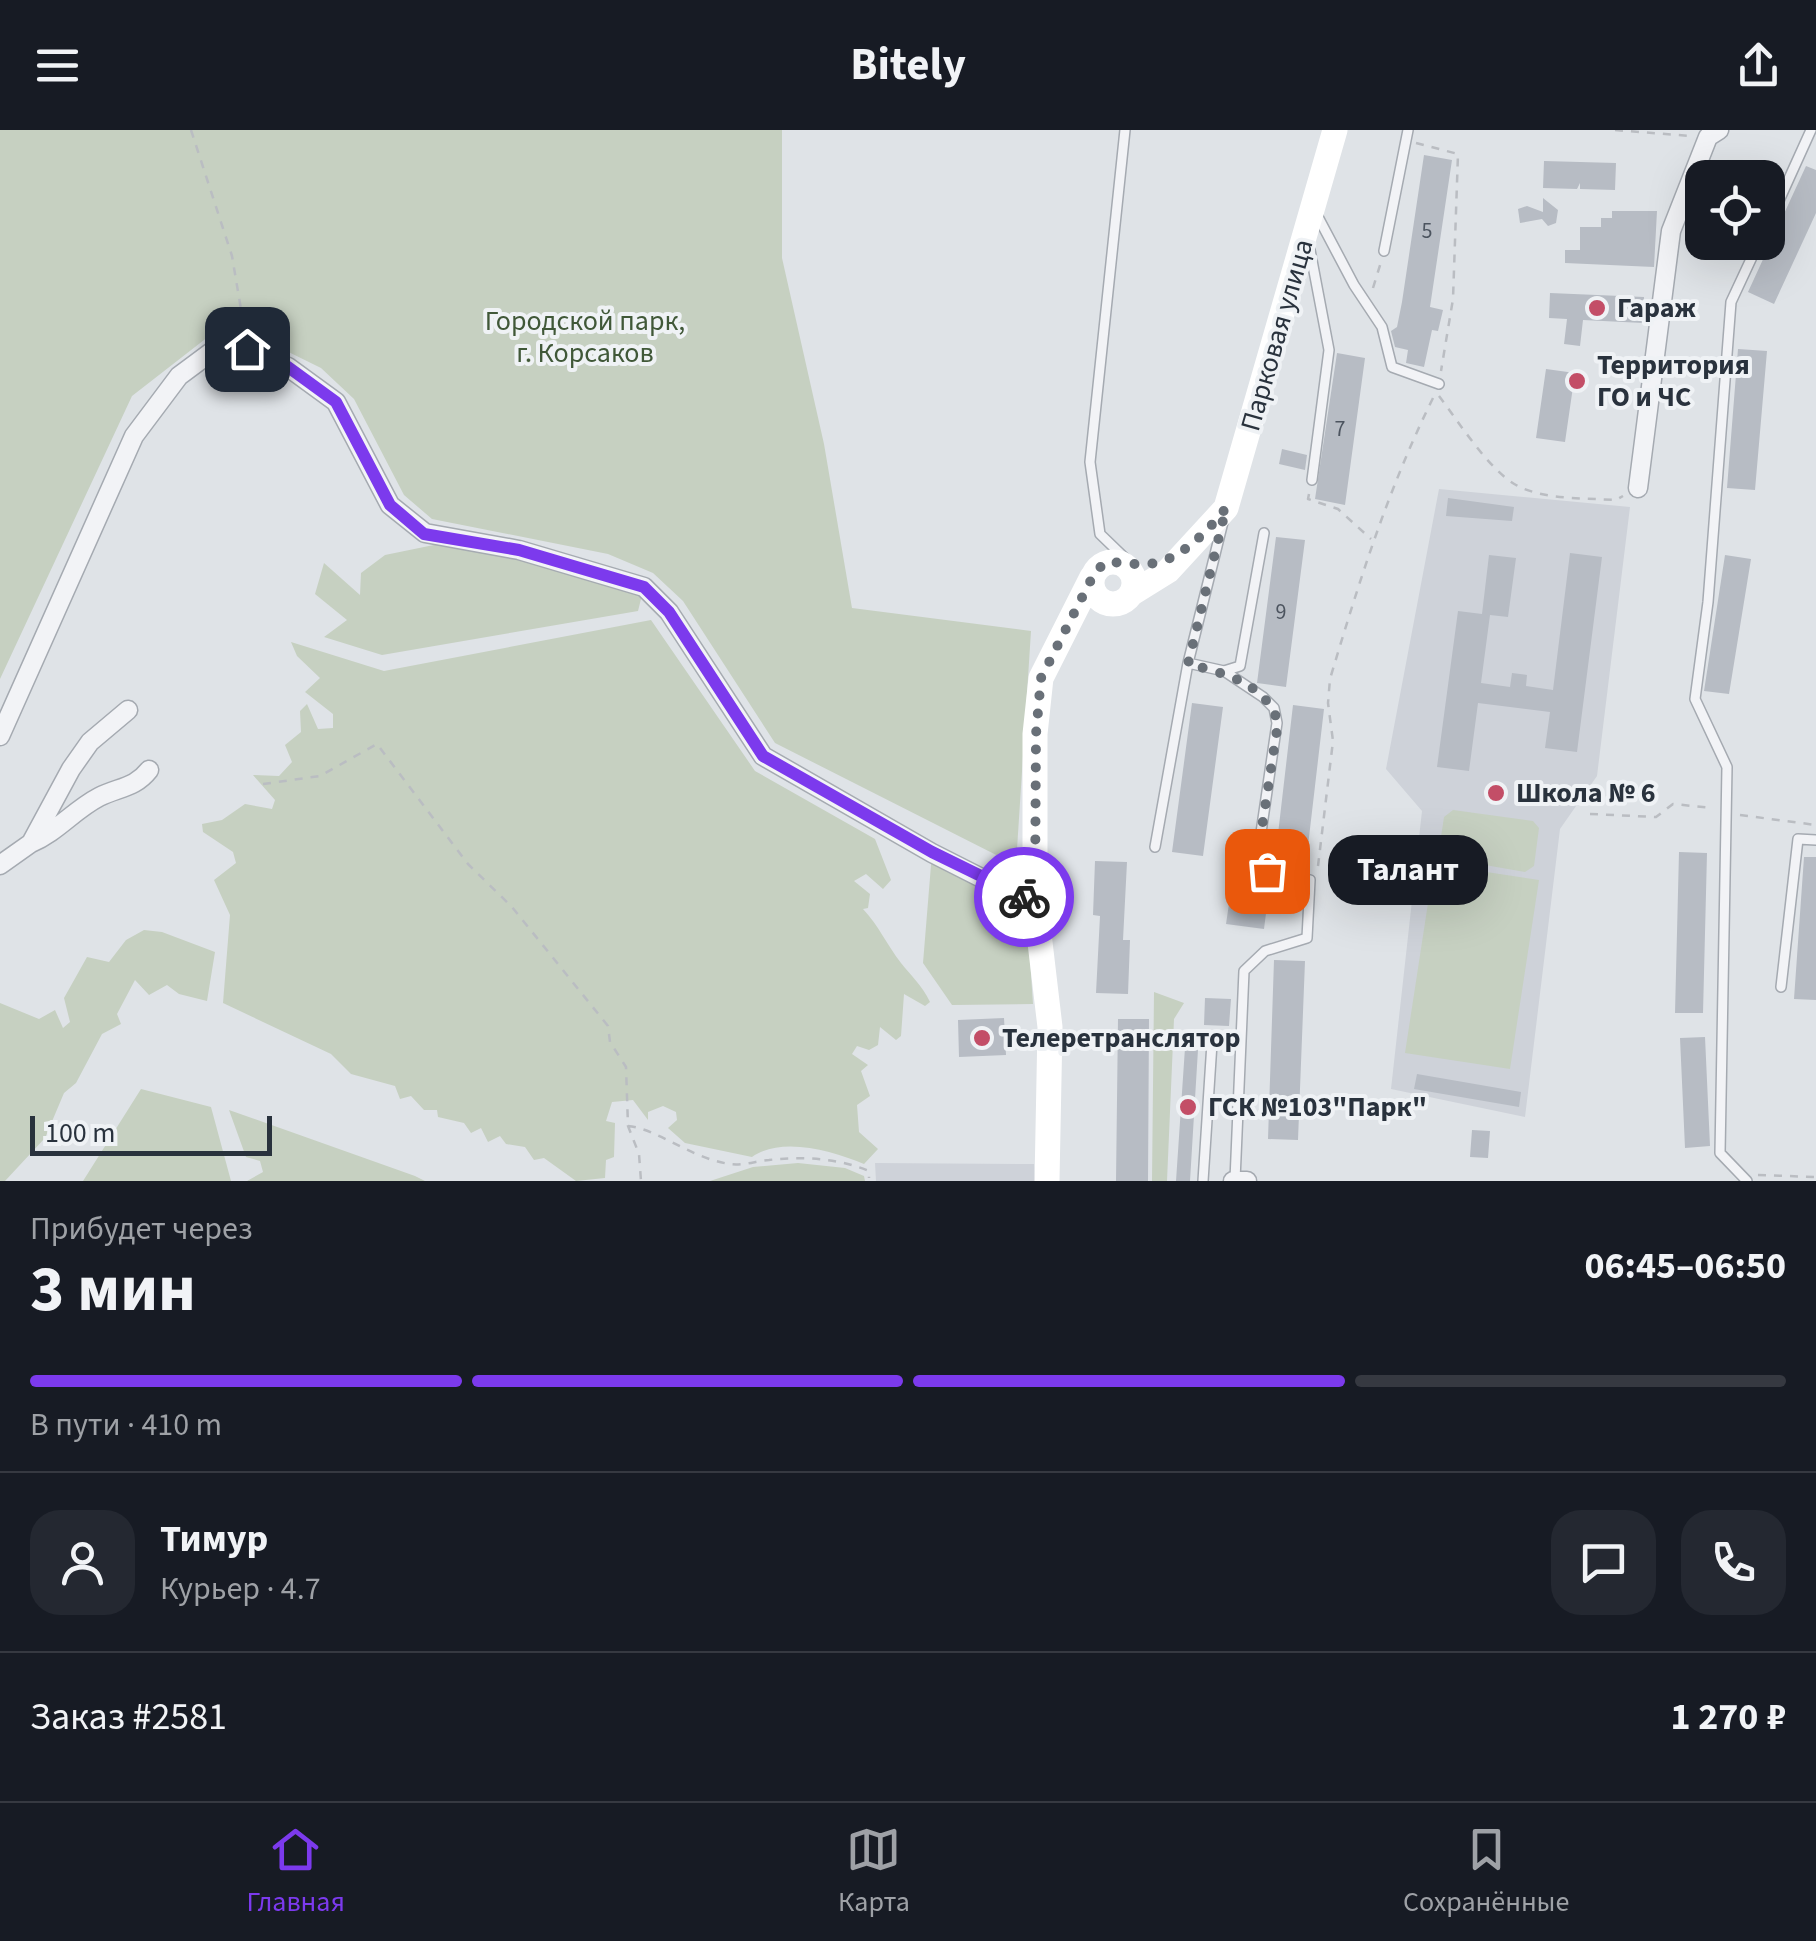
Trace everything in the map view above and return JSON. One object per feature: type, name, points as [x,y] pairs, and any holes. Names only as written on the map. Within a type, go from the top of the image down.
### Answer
[{"type":"street","name":"Парковая улица","points":[[1041,678],[1080,627],[1168,571],[1226,508],[1308,238],[1335,130]]},
{"type":"street","points":[[1638,488],[1671,231],[1713,134]]},
{"type":"street","points":[[0,736],[134,436],[178,376],[214,350],[247,349],[288,367],[336,402],[390,505],[424,534],[519,550],[644,587],[669,612],[763,756],[932,852],[1009,892],[1035,900]]},
{"type":"street","name":"Парковая улица","points":[[1126,562],[1148,564],[1167,559],[1204,533]]},
{"type":"street","points":[[1047,1181],[1050,1026],[1035,900],[1036,734],[1041,678],[1092,577],[1106,562],[1126,562],[1134,581],[1127,598],[1103,602],[1092,586],[1092,577]]},
{"type":"street","points":[[31,844],[70,768],[90,742],[128,710]]},
{"type":"street","points":[[0,865],[49,836],[97,798],[141,780],[149,770]]},
{"type":"street","points":[[1234,1180],[1248,1181]]},
{"type":"lane","points":[[1125,130],[1090,462],[1100,534],[1126,562]]},
{"type":"lane","points":[[1785,187],[1811,130]]},
{"type":"lane","points":[[1384,251],[1405,133]]},
{"type":"lane","points":[[1313,208],[1382,327],[1392,367],[1438,388]]},
{"type":"lane","points":[[1308,238],[1329,350],[1312,480]]},
{"type":"lane","points":[[1739,1177],[1720,1153],[1727,767],[1695,699],[1708,602],[1731,302],[1751,260]]},
{"type":"lane","points":[[1155,847],[1188,664],[1226,508]]},
{"type":"lane","points":[[1188,664],[1224,670],[1240,666],[1264,533]]},
{"type":"lane","points":[[1224,670],[1274,708],[1278,723],[1258,853],[1267,871],[1310,880],[1312,902],[1307,938],[1264,951],[1244,972],[1234,1180]]},
{"type":"lane","points":[[1781,987],[1798,839],[1816,840]]},
{"type":"lane","points":[[1202,1181],[1212,1043]]},
{"type":"path","points":[[191,130],[232,256],[247,349]]},
{"type":"path","points":[[1614,130],[1713,134]]},
{"type":"path","points":[[1318,866],[1333,741],[1328,703],[1330,679],[1372,540],[1402,462],[1438,388],[1453,299],[1458,154],[1405,133]]},
{"type":"path","points":[[1368,305],[1381,264]]},
{"type":"path","points":[[1438,388],[1473,442],[1516,485],[1564,496],[1616,500],[1638,488]]},
{"type":"path","points":[[1312,480],[1308,500],[1338,509],[1372,540]]},
{"type":"path","points":[[263,784],[320,776],[377,744],[468,864],[512,907],[608,1026],[610,1042],[626,1067],[628,1126],[639,1154],[641,1181]]},
{"type":"path","points":[[1590,814],[1656,817],[1673,804],[1693,803],[1816,825]]},
{"type":"path","points":[[628,1126],[640,1128],[698,1157],[734,1165],[795,1157],[869,1171],[869,1178]]},
{"type":"path","points":[[1739,1177],[1816,1176]]},
{"type":"shaded area","name":"Школа № 6","points":[[1439,489],[1630,507],[1597,776],[1560,829],[1525,1117],[1391,1089],[1422,811],[1386,769]]},
{"type":"shaded area","points":[[875,1163],[1034,1164],[1035,1181],[876,1181]]},
{"type":"green space","name":"Городской парк, г. Корсаков","points":[[0,130],[782,130],[782,258],[824,444],[852,608],[1031,631],[1016,865],[775,743],[683,601],[653,573],[608,554],[432,519],[404,495],[354,399],[321,368],[258,337],[213,333],[132,396],[0,679]]},
{"type":"green space","points":[[463,539],[644,587],[638,611],[382,655],[324,637],[347,620],[315,594],[324,563],[360,595],[361,573],[385,555]]},
{"type":"green space","points":[[651,620],[755,771],[875,839],[891,880],[883,889],[866,874],[854,881],[870,894],[868,908],[863,909],[930,1002],[925,1006],[904,994],[901,1036],[896,1040],[880,1027],[878,1045],[869,1050],[857,1046],[852,1054],[868,1065],[861,1071],[870,1096],[857,1105],[859,1132],[878,1149],[864,1164],[807,1148],[778,1147],[752,1157],[685,1143],[668,1128],[677,1120],[676,1112],[663,1106],[648,1112],[648,1120],[633,1100],[612,1102],[606,1121],[615,1123],[614,1157],[606,1160],[605,1178],[576,1181],[544,1158],[534,1160],[525,1147],[506,1144],[500,1136],[488,1142],[481,1128],[471,1133],[464,1123],[438,1117],[437,1110],[424,1110],[411,1096],[400,1099],[395,1086],[351,1074],[331,1054],[223,1003],[230,915],[214,880],[236,863],[233,852],[203,832],[202,824],[222,820],[245,804],[272,809],[275,800],[253,775],[279,776],[292,762],[285,745],[301,732],[300,711],[307,704],[318,729],[333,728],[333,714],[305,692],[320,678],[297,656],[291,642],[384,671]]},
{"type":"green space","points":[[1453,810],[1533,821],[1539,828],[1534,866],[1525,872],[1445,858],[1439,850],[1444,817]]},
{"type":"green space","points":[[932,853],[1009,892],[1028,930],[1033,1004],[952,1005],[923,963]]},
{"type":"green space","points":[[1434,864],[1539,880],[1510,1069],[1405,1053]]},
{"type":"green space","points":[[144,930],[162,932],[215,952],[207,1001],[179,994],[167,985],[149,995],[135,980],[117,1014],[121,1024],[102,1034],[76,1083],[64,1093],[45,1138],[5,1181],[0,1181],[0,1003],[39,1019],[55,1010],[63,1028],[70,1022],[64,998],[87,957],[109,962],[126,940]]},
{"type":"green space","points":[[1154,992],[1184,1003],[1174,1019],[1167,1181],[1152,1181]]},
{"type":"green space","points":[[141,1089],[211,1107],[231,1181],[83,1181]]},
{"type":"green space","points":[[229,1110],[425,1181],[247,1181],[263,1172],[260,1161],[246,1157]]},
{"type":"green space","points":[[798,1163],[845,1168],[864,1176],[865,1181],[710,1181],[753,1167]]},
{"type":"building","points":[[1424,155],[1452,160],[1430,307],[1443,310],[1438,331],[1432,330],[1424,367],[1406,363],[1408,350],[1395,347],[1391,331],[1397,327],[1402,302]]},
{"type":"building","points":[[1544,161],[1616,163],[1615,190],[1580,189],[1580,183],[1577,189],[1543,188]]},
{"type":"building","points":[[1806,166],[1816,170],[1816,213],[1774,304],[1748,292],[1763,260],[1785,260],[1785,212]]},
{"type":"building","points":[[1543,198],[1558,210],[1556,223],[1548,226],[1542,219],[1520,223],[1518,209],[1527,206],[1543,212]]},
{"type":"building","points":[[1612,211],[1657,211],[1654,267],[1565,263],[1565,250],[1580,250],[1580,227],[1601,227],[1601,218],[1612,218]]},
{"type":"building","name":"Гараж","points":[[1550,293],[1644,297],[1643,323],[1583,320],[1580,346],[1564,344],[1567,319],[1549,318]]},
{"type":"building","points":[[1738,349],[1767,351],[1755,490],[1727,488]]},
{"type":"building","points":[[1337,353],[1365,358],[1345,505],[1315,499]]},
{"type":"building","points":[[1546,369],[1575,373],[1565,442],[1536,438]]},
{"type":"building","points":[[1282,449],[1307,455],[1305,470],[1279,464]]},
{"type":"building","points":[[1448,498],[1514,507],[1512,521],[1446,516]]},
{"type":"building","points":[[1276,537],[1305,540],[1286,687],[1257,683]]},
{"type":"building","points":[[1570,553],[1602,557],[1577,752],[1545,748],[1550,712],[1478,703],[1469,771],[1437,767],[1458,611],[1482,614],[1489,555],[1516,558],[1508,617],[1490,615],[1481,683],[1510,687],[1512,673],[1527,675],[1526,686],[1553,690]]},
{"type":"building","points":[[1725,555],[1751,559],[1729,694],[1704,691]]},
{"type":"building","points":[[1192,703],[1223,707],[1203,856],[1172,852]]},
{"type":"building","points":[[1293,705],[1324,709],[1306,863],[1275,860]]},
{"type":"building","points":[[1679,852],[1707,853],[1703,1013],[1675,1013]]},
{"type":"building","points":[[1804,857],[1816,857],[1816,1000],[1794,999]]},
{"type":"building","points":[[1095,861],[1127,862],[1123,940],[1130,940],[1128,994],[1096,993],[1100,916],[1093,915]]},
{"type":"building","points":[[1233,877],[1270,882],[1264,929],[1226,924]]},
{"type":"building","points":[[1274,960],[1305,961],[1298,1140],[1268,1139]]},
{"type":"building","points":[[1205,998],[1231,999],[1229,1026],[1204,1025]]},
{"type":"building","name":"Телеретранслятор","points":[[1004,1018],[1006,1055],[959,1057],[958,1020]]},
{"type":"building","points":[[1118,1019],[1149,1019],[1148,1181],[1116,1181]]},
{"type":"building","name":"ГСК №103\"Парк\"","points":[[1186,1033],[1199,1033],[1190,1181],[1176,1181]]},
{"type":"building","points":[[1705,1037],[1710,1146],[1685,1148],[1680,1038]]},
{"type":"building","points":[[1417,1074],[1521,1092],[1519,1107],[1414,1089]]},
{"type":"building","points":[[1472,1130],[1490,1131],[1488,1158],[1470,1157]]},
{"type":"way so far","points":[[1024,897],[1035,900],[1036,734],[1041,678],[1083,603],[1095,572],[1106,562],[1148,564],[1167,559],[1204,533],[1226,508],[1188,664],[1224,670],[1274,708],[1278,723],[1258,853],[1267,871]]},
{"type":"place","name":"Гараж","points":[[1597,308]]},
{"type":"place","name":"Территория ГО и ЧС","points":[[1577,381]]},
{"type":"place","name":"Школа № 6","points":[[1496,793]]},
{"type":"place","name":"Талант","points":[[1267,871]]},
{"type":"place","name":"Телеретранслятор","points":[[982,1038]]},
{"type":"place","name":"ГСК №103\"Парк\"","points":[[1188,1107]]},
{"type":"route","points":[[247,349],[288,367],[336,402],[390,505],[424,534],[519,550],[606,572],[644,587],[669,612],[763,756],[932,852],[1024,897]]}]
